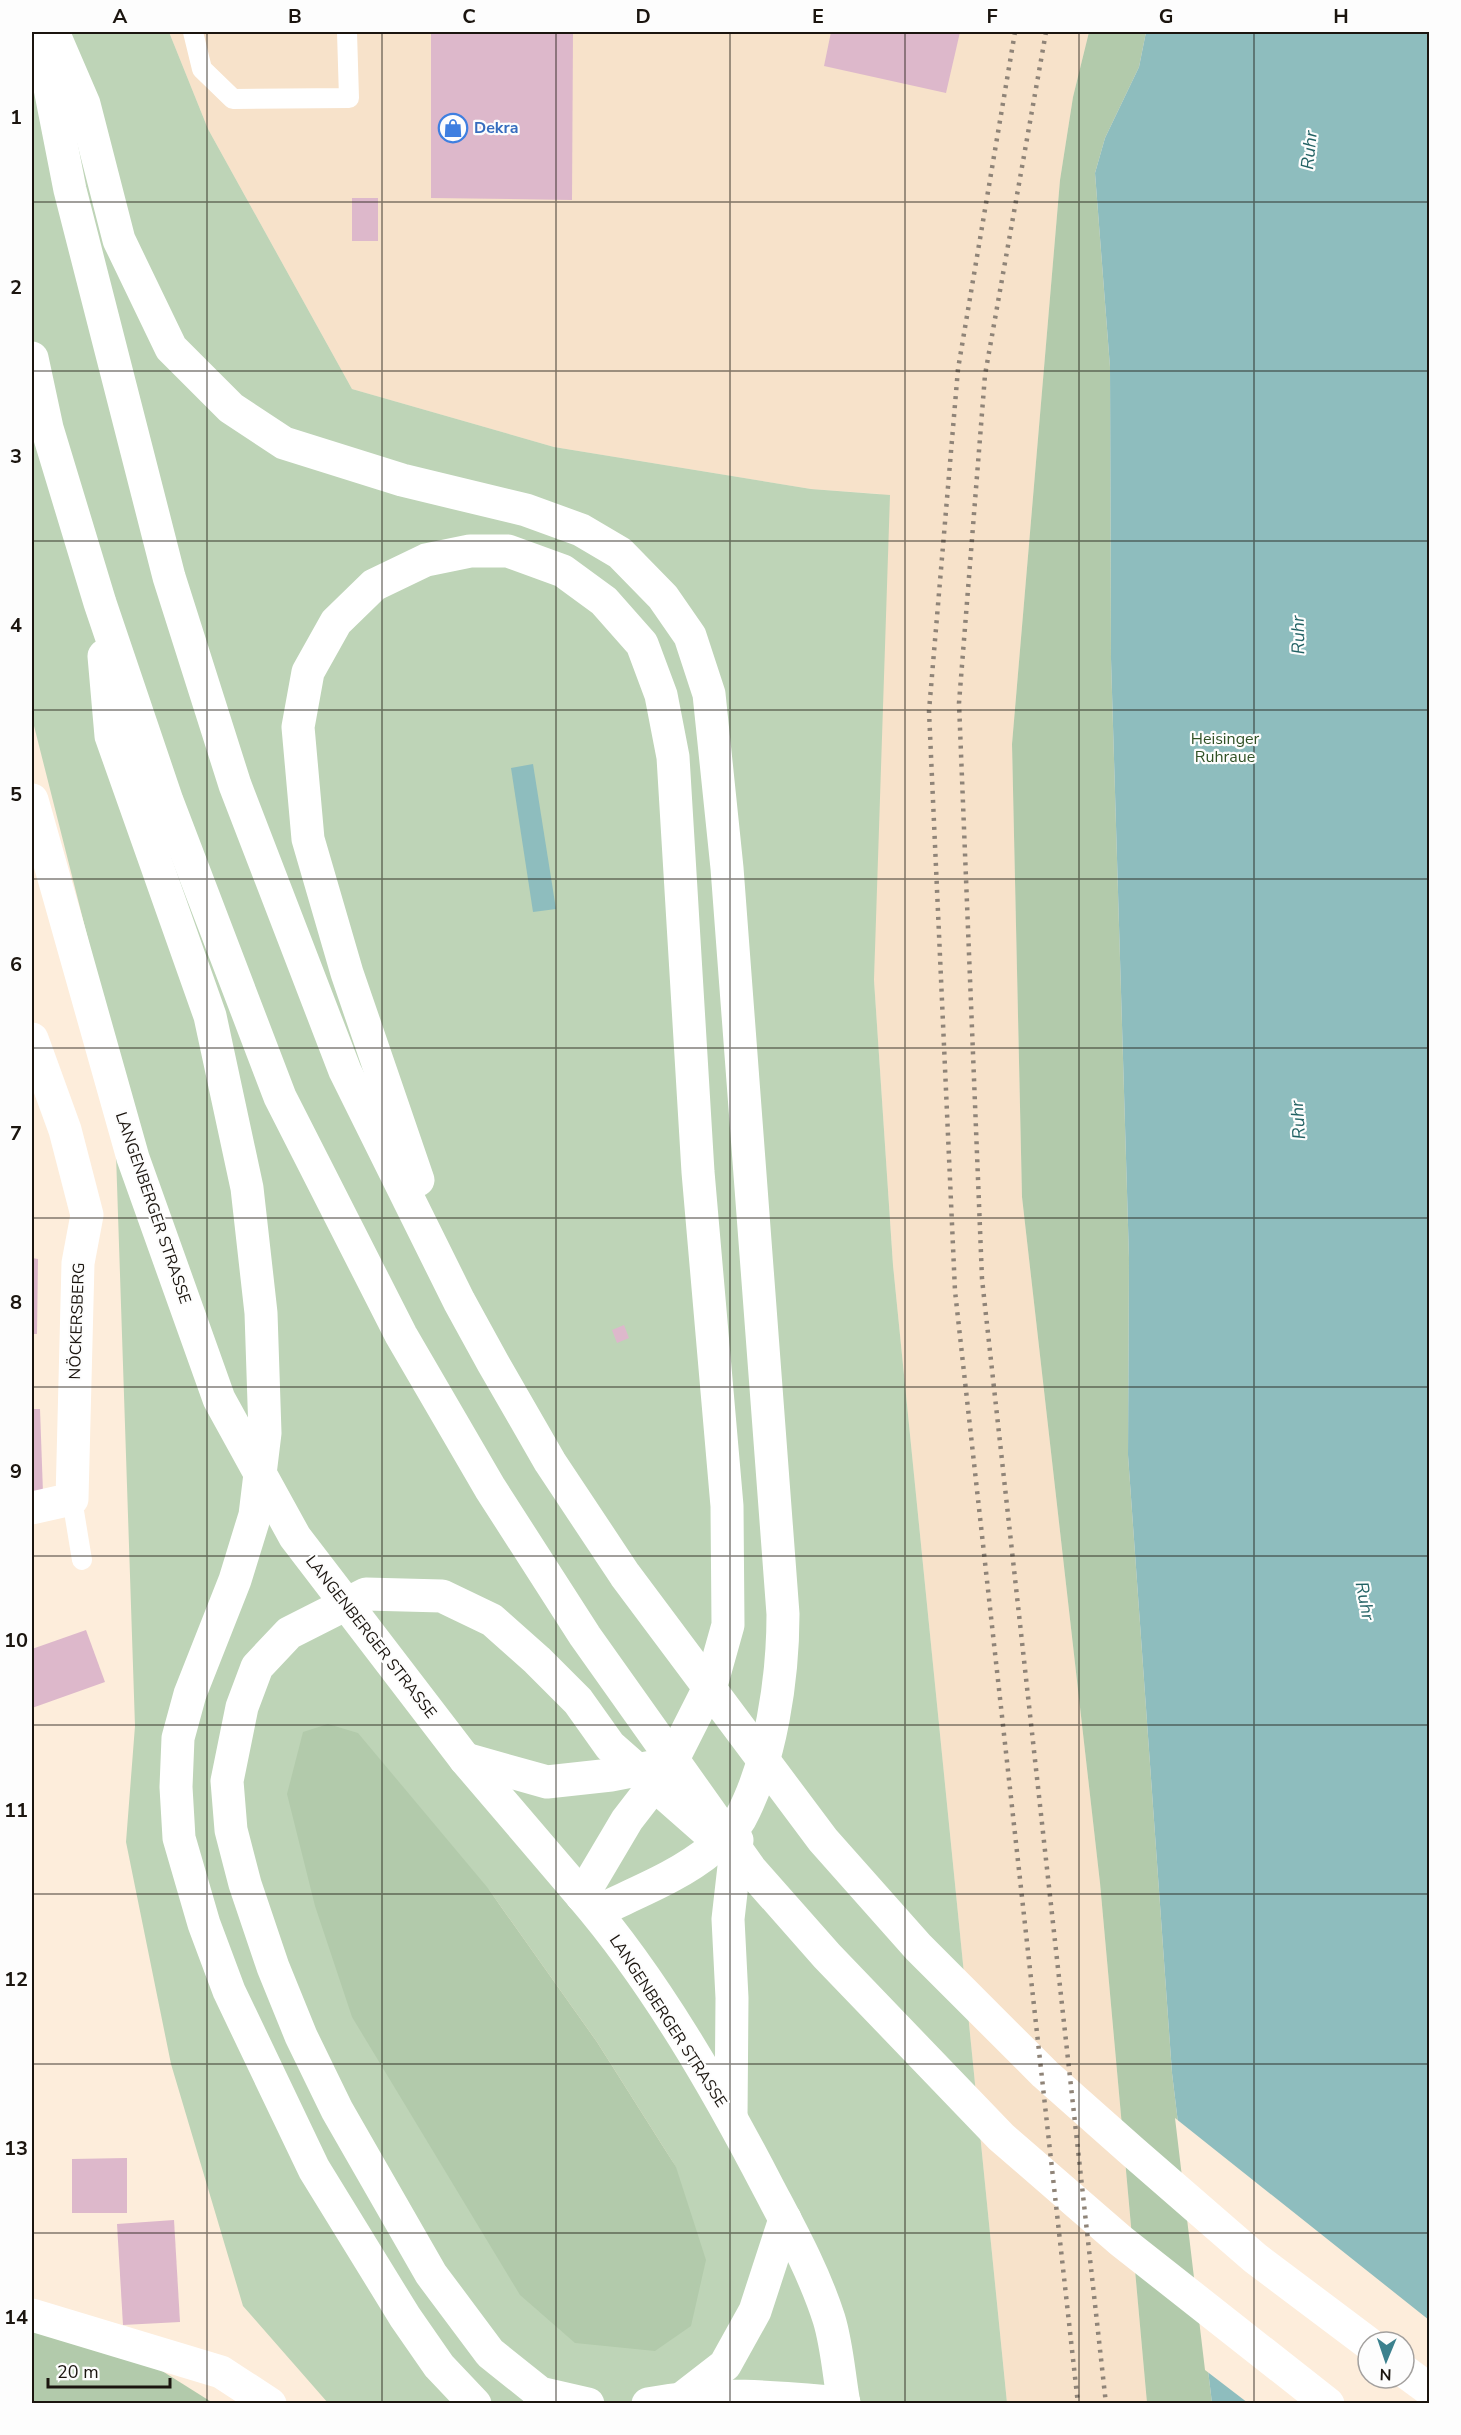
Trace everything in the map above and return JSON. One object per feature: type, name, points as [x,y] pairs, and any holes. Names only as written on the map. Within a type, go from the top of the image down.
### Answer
[{"type":"main road","points":[[39,32],[70,190],[169,577],[235,785],[345,1071],[459,1301],[550,1462],[625,1575],[823,1840],[918,1947],[1045,2074],[1133,2152],[1255,2258],[1356,2334]]},
{"type":"main road","points":[[53,32],[84,104],[119,240],[171,348],[231,408],[284,443],[402,480],[526,510],[581,531],[620,553],[663,597],[690,636],[709,694],[727,868],[783,1614],[783,1661],[773,1718],[762,1762],[739,1820],[728,1919],[732,1998],[731,2117]]},
{"type":"main road","points":[[32,358],[47,428],[100,603],[167,801],[280,1097],[401,1335],[490,1488],[585,1636],[752,1870],[827,1956],[1001,2137],[1121,2241],[1328,2403]]},
{"type":"main road","points":[[459,1301],[347,973],[308,839],[298,727],[308,672],[336,622],[374,585],[426,560],[470,551],[508,552],[563,571],[604,601],[642,644],[661,695],[673,757],[698,1172],[727,1506],[728,1625],[712,1682],[671,1763],[627,1820],[589,1904]]},
{"type":"main road","points":[[100,603],[111,735],[210,1016],[247,1188],[261,1313],[265,1433],[255,1515],[235,1580],[190,1694],[178,1738],[176,1787],[179,1838],[204,1924],[230,1991],[314,2169],[405,2317],[440,2366],[475,2403]]},
{"type":"main road","name":"LANGENBERGER STRASSE","points":[[32,800],[133,1158],[219,1400],[295,1537],[465,1759],[589,1904],[645,1980],[731,2117],[785,2219],[829,2319],[844,2403]]},
{"type":"main road","name":"NÖCKERSBERG","points":[[32,1039],[65,1130],[87,1215],[78,1263],[72,1499]]},
{"type":"main road","points":[[32,1508],[72,1499]]},
{"type":"main road","points":[[588,2403],[540,2393],[490,2353],[431,2274],[337,2110],[301,2036],[273,1967],[231,1830],[227,1781],[242,1707],[257,1667],[289,1634],[366,1594],[442,1596],[492,1620],[578,1701],[610,1746],[752,1870]]},
{"type":"main road","points":[[465,1759],[547,1782],[611,1775],[671,1763]]},
{"type":"main road","points":[[589,1904],[675,1874],[711,1849],[739,1820]]},
{"type":"main road","points":[[685,2396],[725,2366],[755,2311],[785,2219]]},
{"type":"main road","points":[[32,2315],[221,2372],[270,2403]]},
{"type":"main road","points":[[1416,2380],[1430,2390]]},
{"type":"main road","points":[[648,2403],[685,2396],[761,2395],[844,2403]]},
{"type":"lane","points":[[193,32],[202,69],[233,99],[350,98],[347,32]]},
{"type":"lane","points":[[72,1499],[82,1560]]},
{"type":"shaded area","points":[[169,32],[1089,32],[1073,97],[1060,180],[1012,744],[1022,1197],[1100,1883],[1147,2403],[1007,2403],[893,1265],[874,980],[880,494],[811,489],[554,447],[352,389],[208,129]]},
{"type":"green space","points":[[32,32],[169,32],[208,129],[352,389],[554,447],[811,489],[890,495],[874,980],[893,1265],[1007,2403],[328,2403],[243,2306],[171,2064],[126,1842],[135,1726],[112,1034],[32,718]],"holes":[[[487,1887],[597,2042],[676,2167]]]},
{"type":"green space","points":[[1089,32],[1146,32],[1139,67],[1105,138],[1095,173],[1110,367],[1111,659],[1129,1258],[1128,1455],[1172,2073],[1212,2403],[1147,2403],[1100,1883],[1022,1197],[1012,744],[1060,180],[1073,97]]},
{"type":"green space","points":[[328,1724],[358,1733],[487,1887],[597,2042],[676,2167],[706,2260],[691,2326],[655,2351],[575,2343],[520,2295],[352,2017],[315,1906],[287,1794],[303,1732]]},
{"type":"green space","points":[[32,2316],[89,2325],[213,2403],[32,2403]]},
{"type":"water","name":"Heisinger Ruhraue","points":[[1146,32],[1429,32],[1429,2403],[1212,2403],[1172,2073],[1128,1455],[1129,1258],[1111,659],[1110,367],[1095,173],[1105,138],[1139,67]]},
{"type":"water","points":[[533,764],[556,909],[533,912],[511,768]]},
{"type":"pier","points":[[1175,2118],[1429,2320],[1429,2403],[1248,2403],[1205,2370]]},
{"type":"building","points":[[431,32],[573,32],[572,200],[431,198]]},
{"type":"building","points":[[831,32],[960,32],[946,93],[824,66]]},
{"type":"building","points":[[352,198],[378,198],[378,241],[352,241]]},
{"type":"building","points":[[32,1258],[38,1259],[37,1334],[32,1334]]},
{"type":"building","points":[[624,1325],[629,1338],[617,1343],[612,1330]]},
{"type":"building","points":[[32,1409],[40,1409],[43,1493],[32,1493]]},
{"type":"building","points":[[86,1630],[105,1682],[32,1708],[32,1649]]},
{"type":"building","points":[[127,2158],[127,2213],[72,2213],[72,2159]]},
{"type":"building","points":[[174,2220],[180,2322],[123,2325],[117,2224]]},
{"type":"railway","points":[[1015,32],[958,369],[929,711],[955,1291],[1078,2404]]},
{"type":"railway","points":[[1046,32],[985,375],[959,703],[982,1279],[1106,2404]]},
{"type":"place","name":"Dekra","points":[[453,128]]},
{"type":"water label","name":"Ruhr","points":[[1309,150]]},
{"type":"water label","name":"Ruhr","points":[[1298,635]]},
{"type":"water label","name":"Ruhr","points":[[1298,1120]]},
{"type":"water label","name":"Ruhr","points":[[1365,1601]]}]
